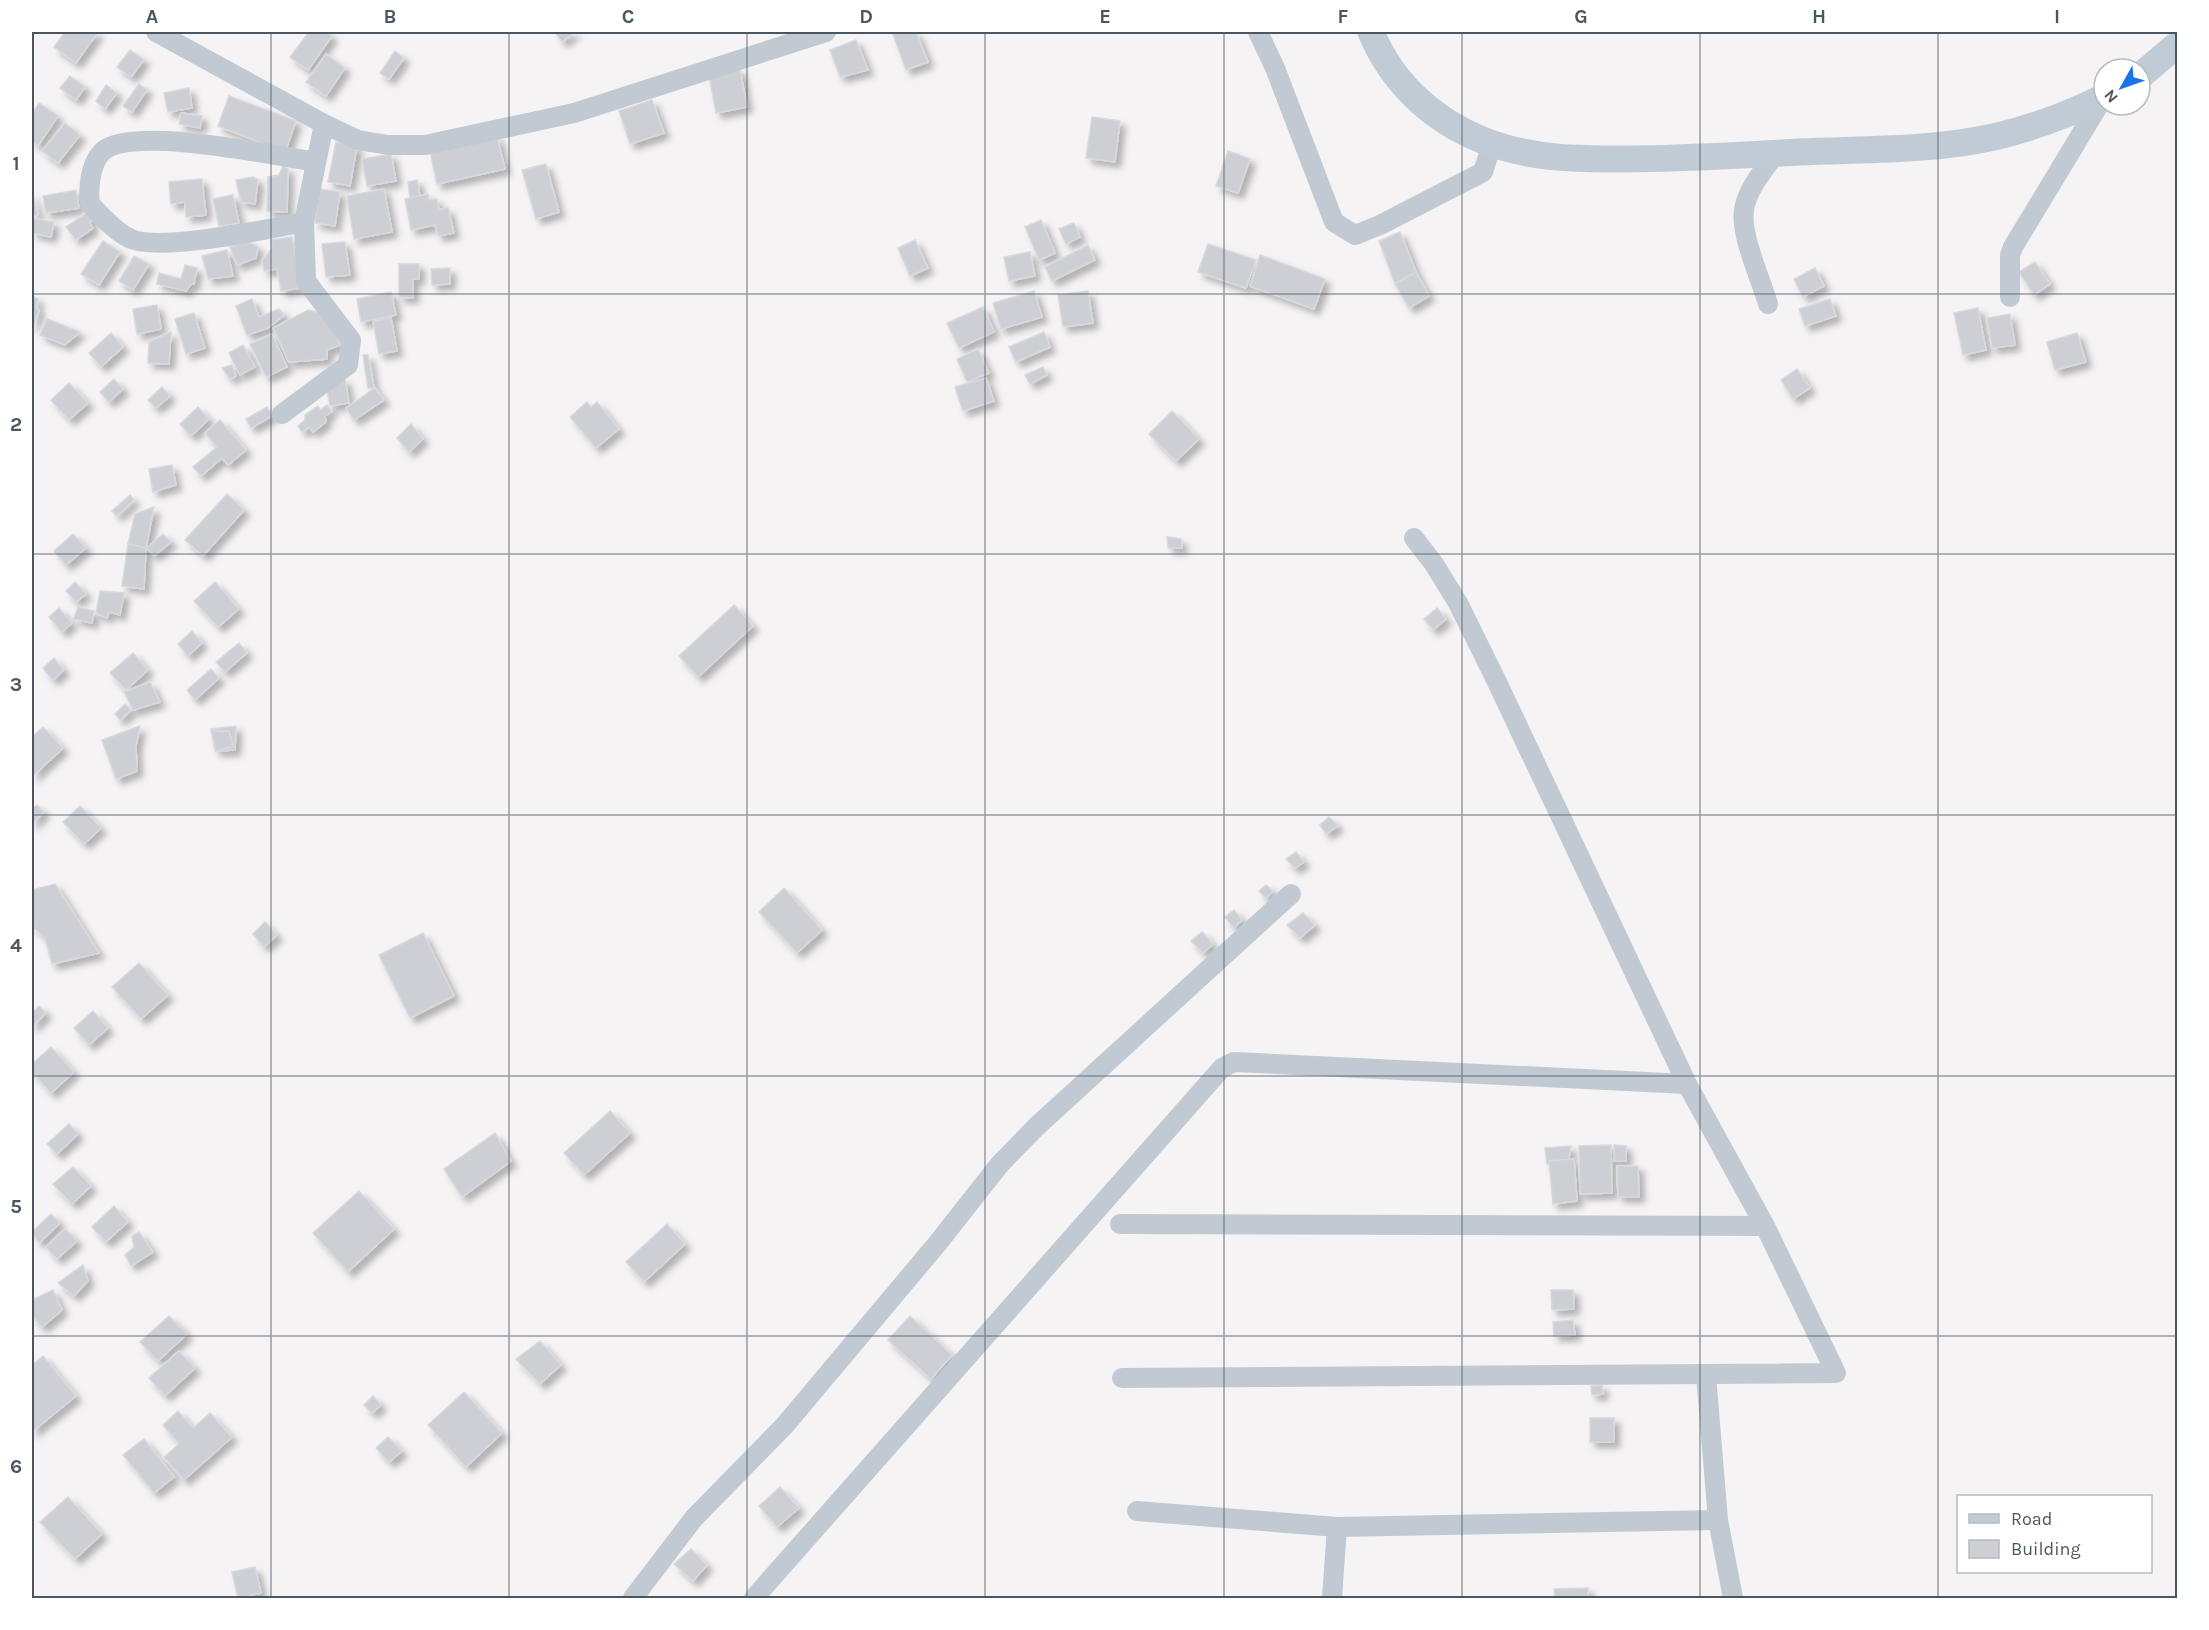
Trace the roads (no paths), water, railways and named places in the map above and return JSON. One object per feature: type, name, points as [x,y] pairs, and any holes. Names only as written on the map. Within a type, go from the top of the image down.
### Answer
[{"type":"street","points":[[156,32],[324,124],[358,140],[388,145],[425,145],[574,113],[826,32]]},
{"type":"street","points":[[1258,32],[1275,68],[1334,222],[1355,235],[1380,225],[1483,172],[1492,144]]},
{"type":"street","points":[[1371,32],[1380,53],[1396,78],[1418,101],[1456,126],[1492,144],[1531,155],[1570,158],[1670,159],[1959,143],[2035,126],[2092,103]]},
{"type":"street","points":[[2152,66],[2178,44]]},
{"type":"street","points":[[2010,297],[2010,255],[2013,247],[2092,117]]},
{"type":"street","points":[[282,414],[348,365],[352,351],[351,340],[306,281],[304,222],[324,124]]},
{"type":"street","points":[[304,222],[231,236],[147,244],[128,238],[90,204],[90,180],[101,152],[115,144],[149,140],[193,143],[315,162]]},
{"type":"street","points":[[1768,304],[1744,226],[1744,209],[1752,188],[1776,153]]},
{"type":"street","points":[[1122,1378],[1836,1373],[1765,1226],[1687,1084],[1458,603],[1434,564],[1414,538]]},
{"type":"street","points":[[633,1599],[694,1518],[785,1425],[1000,1164],[1035,1126],[1291,894]]},
{"type":"street","points":[[753,1599],[1222,1068],[1234,1062],[1687,1084]]},
{"type":"street","points":[[1120,1224],[1765,1226]]},
{"type":"street","points":[[1706,1375],[1718,1520],[1733,1599]]},
{"type":"street","points":[[1137,1511],[1337,1527],[1718,1520]]},
{"type":"street","points":[[1332,1599],[1337,1527]]}]
